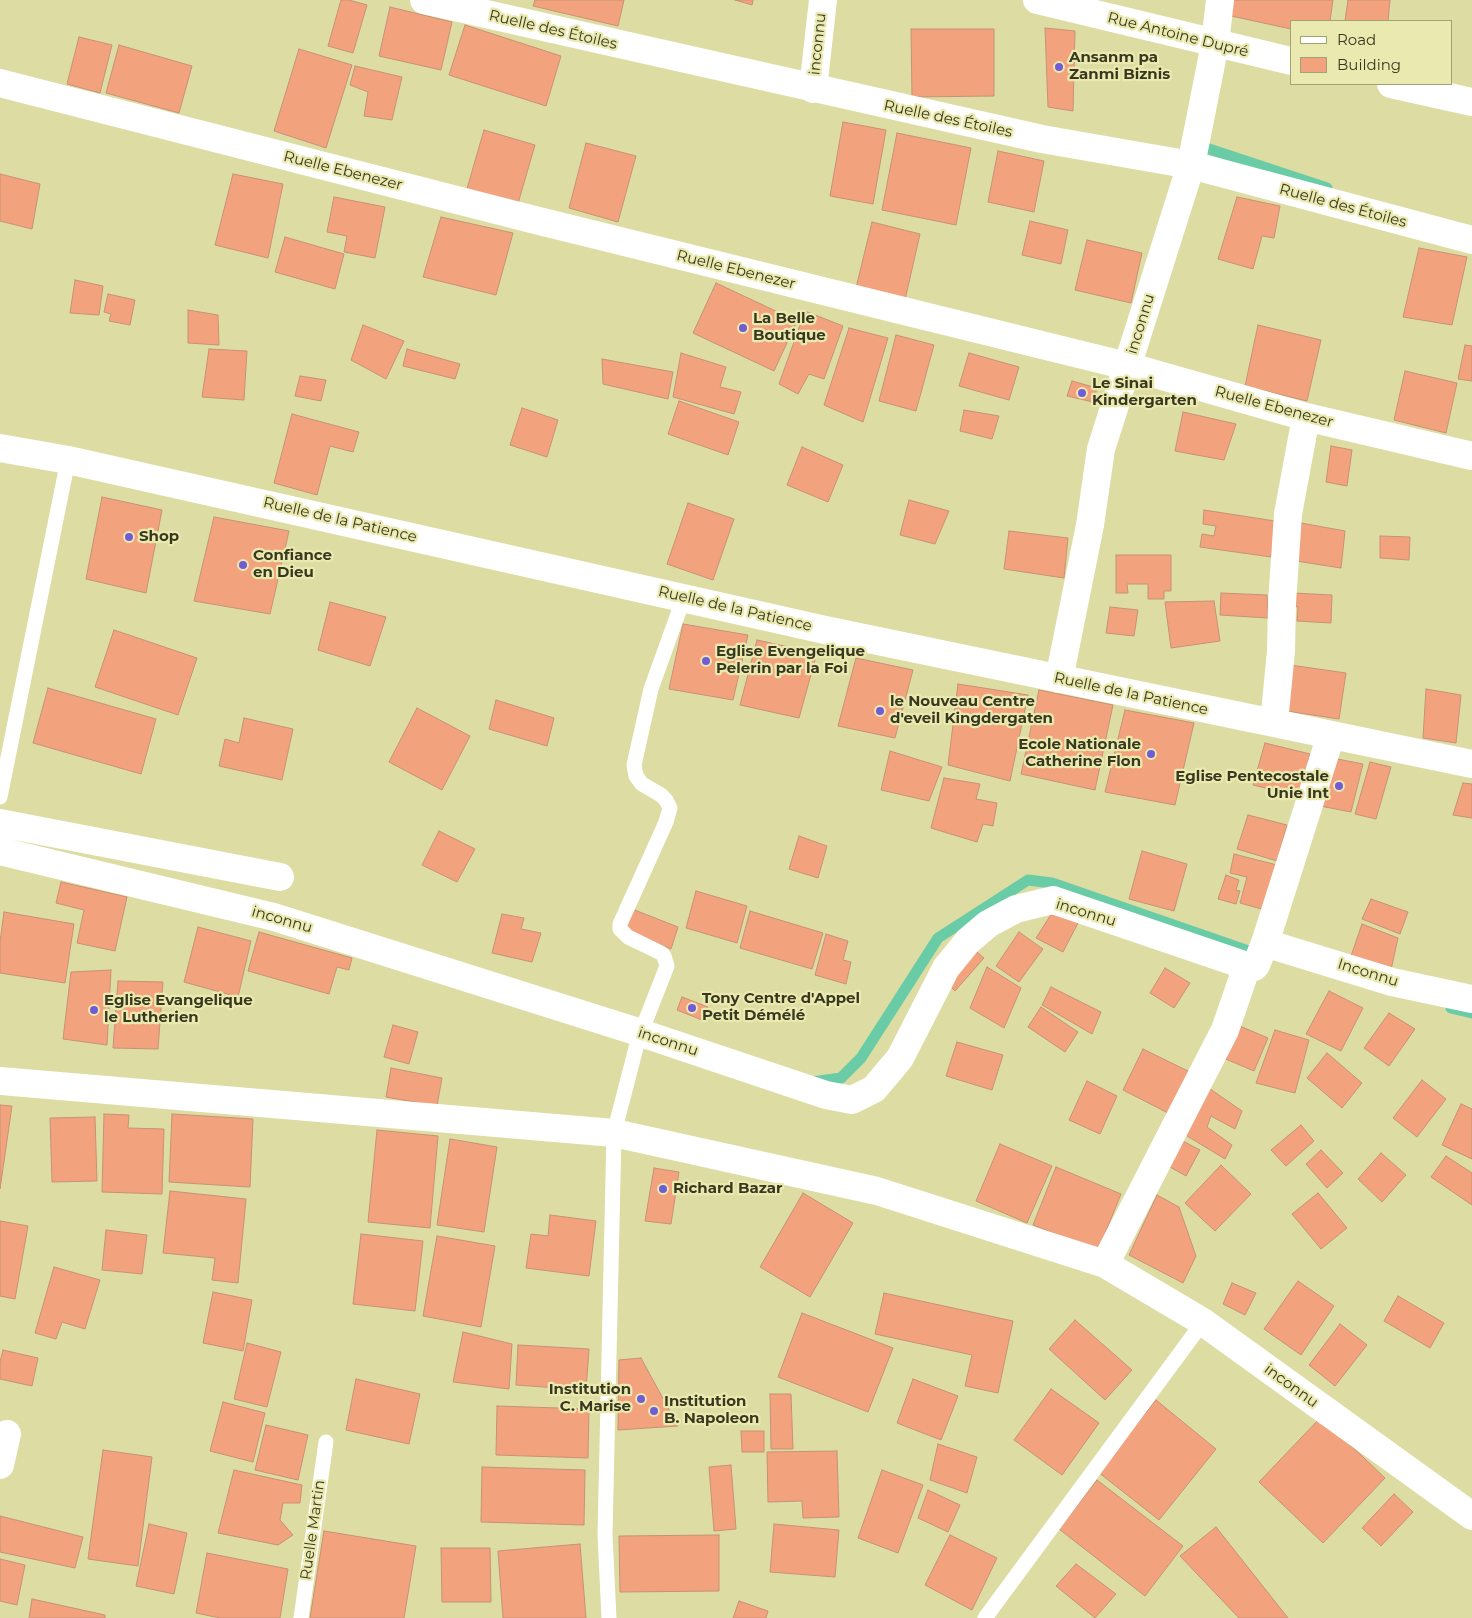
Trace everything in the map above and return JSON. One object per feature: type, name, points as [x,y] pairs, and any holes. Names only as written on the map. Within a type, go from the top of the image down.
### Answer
[{"type":"street","name":"Ruelle des Étoiles","points":[[424,0],[1042,140],[1191,165],[1472,240]]},
{"type":"street","name":"inconnu","points":[[813,89],[823,0]]},
{"type":"street","name":"Rue Antoine Dupré","points":[[1037,0],[1290,61]]},
{"type":"street","name":"inconnu","points":[[1059,679],[1090,525],[1101,449],[1191,165],[1215,44],[1220,0]]},
{"type":"street","name":"Ruelle Ebenezer","points":[[0,83],[521,217],[1128,366],[1306,417],[1472,456]]},
{"type":"street","points":[[1396,85],[1472,102]]},
{"type":"street","points":[[1274,724],[1281,651],[1288,514],[1306,417]]},
{"type":"street","name":"Ruelle de la Patience","points":[[0,448],[68,460],[825,630],[1472,764]]},
{"type":"street","points":[[1105,1264],[1225,1030],[1258,955],[1331,735]]},
{"type":"street","points":[[0,824],[280,877]]},
{"type":"street","name":"inconnu","points":[[0,851],[274,916],[632,1030],[826,1095],[852,1100],[874,1089],[900,1058],[946,968],[968,941],[988,924],[1016,909],[1053,900],[1258,955]]},
{"type":"street","name":"Inconnu","points":[[1258,955],[1472,999]]},
{"type":"street","name":"inconnu","points":[[0,1081],[614,1133],[877,1191],[1105,1264],[1203,1322],[1472,1516]]},
{"type":"street","points":[[0,1465],[7,1434]]},
{"type":"lane","points":[[0,797],[68,460]]},
{"type":"lane","points":[[608,1618],[605,1535],[614,1133],[638,1040],[667,966],[661,953],[628,937],[620,929],[620,924],[666,822],[670,808],[661,795],[642,784],[636,776],[634,765],[652,689],[684,597]]},
{"type":"lane","points":[[985,1618],[1203,1322]]},
{"type":"lane","name":"Ruelle Martin","points":[[301,1618],[326,1442]]},
{"type":"building","points":[[341,0],[349,0],[367,5],[353,53],[328,46]]},
{"type":"building","points":[[535,0],[624,0],[618,26],[533,6]]},
{"type":"building","points":[[735,0],[753,0],[752,5]]},
{"type":"building","points":[[1225,0],[1333,0],[1330,20],[1290,20],[1290,29],[1222,14]]},
{"type":"building","points":[[1348,0],[1390,0],[1388,20],[1345,20]]},
{"type":"building","points":[[390,7],[452,22],[441,70],[379,56]]},
{"type":"building","points":[[465,25],[561,56],[546,106],[449,75]]},
{"type":"building","points":[[1045,28],[1075,31],[1073,111],[1048,107]]},
{"type":"building","points":[[911,29],[994,29],[994,96],[912,97]]},
{"type":"building","points":[[79,37],[112,45],[100,93],[67,84]]},
{"type":"building","points":[[119,45],[192,66],[179,113],[106,93]]},
{"type":"building","points":[[299,49],[352,65],[326,148],[274,131]]},
{"type":"building","points":[[355,66],[402,77],[392,120],[364,116],[368,92],[350,85]]},
{"type":"building","points":[[843,122],[886,130],[873,204],[830,196]]},
{"type":"building","points":[[484,130],[535,145],[517,207],[466,192]]},
{"type":"building","points":[[897,133],[971,148],[956,225],[882,210]]},
{"type":"building","points":[[586,143],[636,156],[618,222],[569,208]]},
{"type":"building","points":[[998,151],[1044,161],[1034,212],[988,202]]},
{"type":"building","points":[[0,174],[40,184],[32,229],[0,221]]},
{"type":"building","points":[[233,174],[283,184],[268,258],[215,245]]},
{"type":"building","points":[[334,197],[385,207],[375,258],[344,252],[347,236],[327,232]]},
{"type":"building","points":[[1237,197],[1280,206],[1274,238],[1262,236],[1253,269],[1218,259]]},
{"type":"building","points":[[441,217],[513,233],[496,295],[423,277]]},
{"type":"building","points":[[1030,221],[1068,230],[1061,264],[1022,255]]},
{"type":"building","points":[[872,222],[920,234],[905,300],[856,288]]},
{"type":"building","points":[[285,237],[344,254],[335,289],[275,272]]},
{"type":"building","points":[[1087,240],[1142,253],[1131,303],[1075,290]]},
{"type":"building","points":[[1419,248],[1467,257],[1452,325],[1403,317]]},
{"type":"building","points":[[75,280],[103,286],[99,315],[70,313]]},
{"type":"building","points":[[716,283],[797,321],[774,371],[693,333]]},
{"type":"building","points":[[108,294],[135,300],[130,325],[109,321],[111,314],[104,312]]},
{"type":"building","points":[[188,310],[218,315],[219,345],[188,343]]},
{"type":"building","points":[[805,311],[843,326],[824,379],[809,374],[798,394],[779,384]]},
{"type":"building","points":[[363,325],[404,341],[386,379],[351,360]]},
{"type":"building","points":[[1258,325],[1321,340],[1307,401],[1245,386]]},
{"type":"building","points":[[849,328],[888,338],[863,422],[824,405]]},
{"type":"building","points":[[896,335],[934,345],[916,411],[879,401]]},
{"type":"building","points":[[1465,345],[1472,346],[1472,381],[1458,379]]},
{"type":"building","points":[[209,349],[247,351],[244,400],[202,397]]},
{"type":"building","points":[[407,349],[460,364],[455,379],[403,366]]},
{"type":"building","points":[[681,353],[726,367],[720,387],[741,392],[734,414],[673,397]]},
{"type":"building","points":[[969,353],[1019,367],[1009,400],[959,386]]},
{"type":"building","points":[[602,359],[673,372],[668,399],[603,384]]},
{"type":"building","points":[[1405,371],[1457,383],[1446,433],[1394,420]]},
{"type":"building","points":[[300,376],[326,380],[321,401],[295,396]]},
{"type":"building","points":[[1072,381],[1097,388],[1093,402],[1067,396]]},
{"type":"building","points":[[679,401],[739,422],[728,455],[668,434]]},
{"type":"building","points":[[522,408],[558,420],[547,457],[510,445]]},
{"type":"building","points":[[964,410],[999,416],[992,439],[960,431]]},
{"type":"building","points":[[1183,412],[1236,424],[1224,460],[1175,451]]},
{"type":"building","points":[[292,414],[359,432],[353,452],[330,446],[317,495],[274,483]]},
{"type":"building","points":[[1331,446],[1352,450],[1347,486],[1326,482]]},
{"type":"building","points":[[802,447],[843,465],[828,502],[787,485]]},
{"type":"building","points":[[102,497],[162,510],[146,593],[86,579]]},
{"type":"building","points":[[909,500],[949,511],[935,544],[900,535]]},
{"type":"building","points":[[688,503],[734,519],[713,580],[667,564]]},
{"type":"building","points":[[1204,510],[1275,521],[1271,557],[1200,547],[1202,534],[1214,536],[1216,526],[1203,524]]},
{"type":"building","points":[[214,517],[289,531],[270,614],[194,601]]},
{"type":"building","points":[[1301,523],[1345,531],[1341,568],[1296,561]]},
{"type":"building","points":[[1009,531],[1068,538],[1064,578],[1004,569]]},
{"type":"building","points":[[1380,536],[1410,537],[1409,560],[1380,558]]},
{"type":"building","points":[[1116,555],[1171,555],[1171,591],[1164,591],[1164,599],[1148,599],[1148,584],[1127,584],[1128,593],[1116,593]]},
{"type":"building","points":[[1221,593],[1267,595],[1268,618],[1220,615]]},
{"type":"building","points":[[1293,593],[1332,595],[1331,623],[1297,621],[1298,607],[1293,606]]},
{"type":"building","points":[[1214,601],[1220,641],[1171,648],[1165,602]]},
{"type":"building","points":[[330,602],[386,617],[370,666],[318,650]]},
{"type":"building","points":[[1110,607],[1138,610],[1134,636],[1106,633]]},
{"type":"building","points":[[683,624],[748,635],[733,700],[669,689]]},
{"type":"building","points":[[114,630],[197,658],[178,715],[95,687]]},
{"type":"building","points":[[757,640],[817,653],[799,718],[740,705]]},
{"type":"building","points":[[856,658],[913,670],[895,738],[838,726]]},
{"type":"building","points":[[1290,665],[1346,673],[1339,719],[1280,710]]},
{"type":"building","points":[[958,684],[1028,695],[1010,781],[948,765]]},
{"type":"building","points":[[48,688],[156,719],[141,774],[33,743]]},
{"type":"building","points":[[1426,689],[1461,695],[1456,743],[1423,738]]},
{"type":"building","points":[[1039,690],[1113,705],[1095,790],[1021,774]]},
{"type":"building","points":[[496,700],[554,718],[547,746],[489,729]]},
{"type":"building","points":[[417,708],[470,736],[442,790],[389,762]]},
{"type":"building","points":[[1125,710],[1194,723],[1175,805],[1105,792]]},
{"type":"building","points":[[244,718],[293,729],[282,780],[219,766],[225,739],[239,743]]},
{"type":"building","points":[[1265,743],[1310,754],[1298,796],[1253,785]]},
{"type":"building","points":[[890,751],[942,767],[929,801],[881,790]]},
{"type":"building","points":[[1327,757],[1363,764],[1351,812],[1315,805]]},
{"type":"building","points":[[1370,762],[1391,767],[1376,819],[1355,814]]},
{"type":"building","points":[[944,778],[980,784],[976,799],[997,803],[993,826],[983,824],[977,842],[931,828]]},
{"type":"building","points":[[1463,783],[1472,784],[1472,818],[1453,815]]},
{"type":"building","points":[[1248,815],[1287,825],[1277,861],[1237,849]]},
{"type":"building","points":[[439,831],[475,849],[457,882],[422,865]]},
{"type":"building","points":[[799,836],[827,846],[818,878],[789,869]]},
{"type":"building","points":[[1142,851],[1187,864],[1174,911],[1129,899]]},
{"type":"building","points":[[1234,854],[1277,865],[1265,910],[1240,903],[1247,877],[1230,873]]},
{"type":"building","points":[[1226,875],[1239,880],[1236,890],[1240,891],[1236,904],[1218,899]]},
{"type":"building","points":[[61,882],[127,897],[115,951],[77,943],[84,910],[56,903]]},
{"type":"building","points":[[696,891],[747,906],[737,943],[686,928]]},
{"type":"building","points":[[1371,899],[1408,912],[1400,934],[1362,919]]},
{"type":"building","points":[[632,909],[678,927],[671,949],[625,930]]},
{"type":"building","points":[[750,911],[823,933],[812,969],[740,948]]},
{"type":"building","points":[[4,912],[74,924],[65,983],[0,973],[0,942]]},
{"type":"building","points":[[1052,913],[1079,921],[1063,952],[1036,938]]},
{"type":"building","points":[[502,914],[524,918],[521,929],[541,933],[532,962],[492,953]]},
{"type":"building","points":[[1362,924],[1398,938],[1391,970],[1351,956]]},
{"type":"building","points":[[198,927],[251,941],[238,997],[184,982]]},
{"type":"building","points":[[259,932],[352,958],[349,970],[337,967],[329,994],[248,971]]},
{"type":"building","points":[[1019,932],[1043,949],[1019,982],[996,966]]},
{"type":"building","points":[[826,934],[848,941],[843,960],[851,962],[846,984],[815,975]]},
{"type":"building","points":[[971,947],[984,958],[955,991],[943,979]]},
{"type":"building","points":[[987,967],[1021,988],[1004,1028],[970,1008]]},
{"type":"building","points":[[1165,968],[1190,983],[1174,1008],[1150,993]]},
{"type":"building","points":[[111,970],[107,1045],[63,1039],[71,972]]},
{"type":"building","points":[[118,981],[163,982],[158,1049],[113,1048]]},
{"type":"building","points":[[1051,987],[1101,1012],[1092,1034],[1042,1005]]},
{"type":"building","points":[[1329,991],[1363,1008],[1341,1051],[1306,1034]]},
{"type":"building","points":[[682,997],[708,1007],[702,1020],[677,1010]]},
{"type":"building","points":[[1041,1007],[1078,1032],[1065,1052],[1028,1027]]},
{"type":"building","points":[[1389,1013],[1415,1029],[1389,1066],[1364,1048]]},
{"type":"building","points":[[1235,1024],[1268,1038],[1254,1071],[1221,1057]]},
{"type":"building","points":[[393,1025],[418,1032],[409,1064],[384,1057]]},
{"type":"building","points":[[1275,1030],[1309,1040],[1295,1093],[1256,1083]]},
{"type":"building","points":[[957,1042],[1003,1055],[992,1090],[946,1076]]},
{"type":"building","points":[[1143,1049],[1194,1074],[1174,1116],[1123,1090]]},
{"type":"building","points":[[1327,1053],[1362,1083],[1342,1108],[1307,1078]]},
{"type":"building","points":[[391,1068],[442,1078],[437,1106],[386,1097]]},
{"type":"building","points":[[1422,1080],[1446,1099],[1417,1137],[1393,1118]]},
{"type":"building","points":[[1087,1081],[1117,1096],[1100,1134],[1069,1120]]},
{"type":"building","points":[[1203,1084],[1242,1111],[1235,1129],[1211,1116],[1207,1127],[1232,1145],[1225,1159],[1179,1131]]},
{"type":"building","points":[[1461,1104],[1472,1109],[1472,1159],[1442,1145]]},
{"type":"building","points":[[0,1105],[12,1106],[0,1189]]},
{"type":"building","points":[[104,1114],[129,1115],[128,1128],[164,1129],[162,1194],[102,1192]]},
{"type":"building","points":[[172,1114],[253,1119],[250,1187],[169,1182]]},
{"type":"building","points":[[95,1117],[97,1181],[52,1182],[50,1118]]},
{"type":"building","points":[[1301,1125],[1314,1141],[1286,1166],[1271,1150]]},
{"type":"building","points":[[377,1130],[438,1136],[430,1228],[368,1222]]},
{"type":"building","points":[[1175,1137],[1200,1150],[1186,1176],[1161,1162]]},
{"type":"building","points":[[450,1139],[497,1147],[484,1232],[437,1225]]},
{"type":"building","points":[[1000,1144],[1052,1166],[1027,1223],[976,1201]]},
{"type":"building","points":[[1321,1150],[1343,1173],[1327,1188],[1306,1164]]},
{"type":"building","points":[[1381,1153],[1406,1175],[1382,1202],[1358,1179]]},
{"type":"building","points":[[1446,1156],[1472,1173],[1472,1205],[1431,1177]]},
{"type":"building","points":[[1221,1165],[1251,1194],[1215,1231],[1185,1203]]},
{"type":"building","points":[[1056,1167],[1121,1194],[1098,1251],[1033,1225]]},
{"type":"building","points":[[654,1168],[679,1172],[671,1224],[645,1221]]},
{"type":"building","points":[[170,1191],[246,1199],[238,1283],[212,1280],[215,1258],[163,1253]]},
{"type":"building","points":[[803,1193],[853,1223],[810,1297],[760,1267]]},
{"type":"building","points":[[1318,1193],[1347,1228],[1321,1249],[1292,1214]]},
{"type":"building","points":[[1157,1195],[1179,1207],[1196,1256],[1183,1283],[1129,1255]]},
{"type":"building","points":[[550,1215],[596,1221],[589,1276],[526,1268],[531,1234],[548,1236]]},
{"type":"building","points":[[0,1221],[28,1226],[15,1299],[0,1296]]},
{"type":"building","points":[[106,1230],[147,1235],[142,1274],[102,1270]]},
{"type":"building","points":[[361,1234],[423,1241],[415,1311],[353,1304]]},
{"type":"building","points":[[437,1236],[495,1246],[481,1327],[423,1316]]},
{"type":"building","points":[[54,1267],[100,1280],[85,1329],[62,1322],[56,1339],[35,1333]]},
{"type":"building","points":[[1298,1281],[1334,1306],[1301,1355],[1264,1329]]},
{"type":"building","points":[[1232,1283],[1256,1293],[1245,1315],[1223,1304]]},
{"type":"building","points":[[213,1292],[252,1300],[243,1351],[203,1343]]},
{"type":"building","points":[[884,1293],[1013,1321],[998,1393],[965,1386],[972,1355],[875,1334]]},
{"type":"building","points":[[1398,1296],[1444,1323],[1430,1348],[1384,1321]]},
{"type":"building","points":[[802,1313],[893,1348],[868,1412],[778,1377]]},
{"type":"building","points":[[1075,1320],[1132,1370],[1105,1400],[1049,1349]]},
{"type":"building","points":[[1340,1324],[1367,1345],[1335,1386],[1309,1365]]},
{"type":"building","points":[[463,1332],[512,1344],[509,1389],[453,1382]]},
{"type":"building","points":[[247,1343],[281,1352],[267,1407],[234,1399]]},
{"type":"building","points":[[518,1345],[589,1349],[586,1390],[516,1385]]},
{"type":"building","points":[[3,1350],[38,1358],[32,1386],[0,1379],[0,1362]]},
{"type":"building","points":[[641,1358],[678,1426],[618,1430],[619,1360]]},
{"type":"building","points":[[356,1379],[420,1394],[409,1444],[346,1430]]},
{"type":"building","points":[[913,1379],[958,1396],[941,1440],[897,1423]]},
{"type":"building","points":[[1051,1389],[1099,1423],[1062,1475],[1014,1440]]},
{"type":"building","points":[[770,1394],[791,1394],[793,1449],[771,1449]]},
{"type":"building","points":[[1156,1400],[1216,1449],[1159,1520],[1098,1472]]},
{"type":"building","points":[[223,1402],[265,1413],[253,1462],[210,1451]]},
{"type":"building","points":[[497,1406],[589,1409],[588,1458],[496,1455]]},
{"type":"building","points":[[1321,1417],[1385,1478],[1323,1543],[1259,1482]]},
{"type":"building","points":[[266,1425],[308,1435],[298,1480],[255,1470]]},
{"type":"building","points":[[741,1431],[764,1431],[764,1452],[742,1452]]},
{"type":"building","points":[[938,1444],[977,1457],[967,1493],[930,1480]]},
{"type":"building","points":[[103,1450],[152,1457],[138,1566],[88,1559]]},
{"type":"building","points":[[837,1451],[839,1517],[803,1518],[802,1501],[768,1502],[767,1452]]},
{"type":"building","points":[[731,1465],[736,1529],[714,1531],[709,1467]]},
{"type":"building","points":[[482,1467],[585,1470],[584,1525],[481,1522]]},
{"type":"building","points":[[234,1470],[302,1485],[300,1503],[283,1503],[280,1520],[293,1535],[278,1545],[218,1533]]},
{"type":"building","points":[[882,1470],[923,1485],[898,1553],[858,1538]]},
{"type":"building","points":[[1097,1480],[1183,1546],[1145,1596],[1059,1529]]},
{"type":"building","points":[[928,1490],[960,1505],[948,1532],[918,1518]]},
{"type":"building","points":[[1394,1494],[1413,1512],[1381,1546],[1362,1528]]},
{"type":"building","points":[[0,1516],[83,1537],[75,1568],[0,1552]]},
{"type":"building","points":[[149,1524],[187,1533],[174,1594],[136,1586]]},
{"type":"building","points":[[774,1524],[839,1530],[835,1577],[770,1572]]},
{"type":"building","points":[[1216,1527],[1288,1618],[1239,1618],[1180,1556]]},
{"type":"building","points":[[324,1531],[416,1546],[404,1618],[310,1618]]},
{"type":"building","points":[[719,1535],[719,1591],[620,1592],[619,1536]]},
{"type":"building","points":[[950,1535],[997,1558],[972,1610],[925,1585]]},
{"type":"building","points":[[580,1544],[586,1618],[503,1618],[498,1551]]},
{"type":"building","points":[[441,1548],[490,1548],[491,1602],[442,1602]]},
{"type":"building","points":[[207,1553],[288,1569],[280,1618],[220,1618],[196,1613]]},
{"type":"building","points":[[0,1559],[25,1565],[17,1605],[0,1601]]},
{"type":"building","points":[[1076,1564],[1116,1594],[1095,1618],[1056,1586]]},
{"type":"building","points":[[32,1599],[105,1615],[105,1618],[29,1618]]},
{"type":"building","points":[[739,1601],[768,1611],[766,1618],[733,1618]]},
{"type":"waterway","points":[[1209,149],[1327,188]]},
{"type":"waterway","points":[[812,1082],[841,1078],[861,1058],[938,938],[1028,880],[1052,883],[1260,955]]},
{"type":"waterway","points":[[1451,1008],[1472,1013]]},
{"type":"place","name":"Ansanm pa Zanmi Biznis","points":[[1059,67]]},
{"type":"place","name":"La Belle Boutique","points":[[743,328]]},
{"type":"place","name":"Le Sinai Kindergarten","points":[[1082,393]]},
{"type":"place","name":"Shop","points":[[129,537]]},
{"type":"place","name":"Confiance en Dieu","points":[[243,565]]},
{"type":"place","name":"Eglise Evengelique Pelerin par la Foi","points":[[706,661]]},
{"type":"place","name":"le Nouveau Centre d'eveil Kingdergaten","points":[[880,711]]},
{"type":"place","name":"Ecole Nationale Catherine Flon","points":[[1151,754]]},
{"type":"place","name":"Eglise Pentecostale Unie Int","points":[[1339,786]]},
{"type":"place","name":"Tony Centre d'Appel Petit Démélé","points":[[692,1008]]},
{"type":"place","name":"Eglise Evangelique le Lutherien","points":[[94,1010]]},
{"type":"place","name":"Richard Bazar","points":[[663,1189]]},
{"type":"place","name":"Institution C. Marise","points":[[641,1399]]},
{"type":"place","name":"Institution B. Napoleon","points":[[654,1411]]}]
